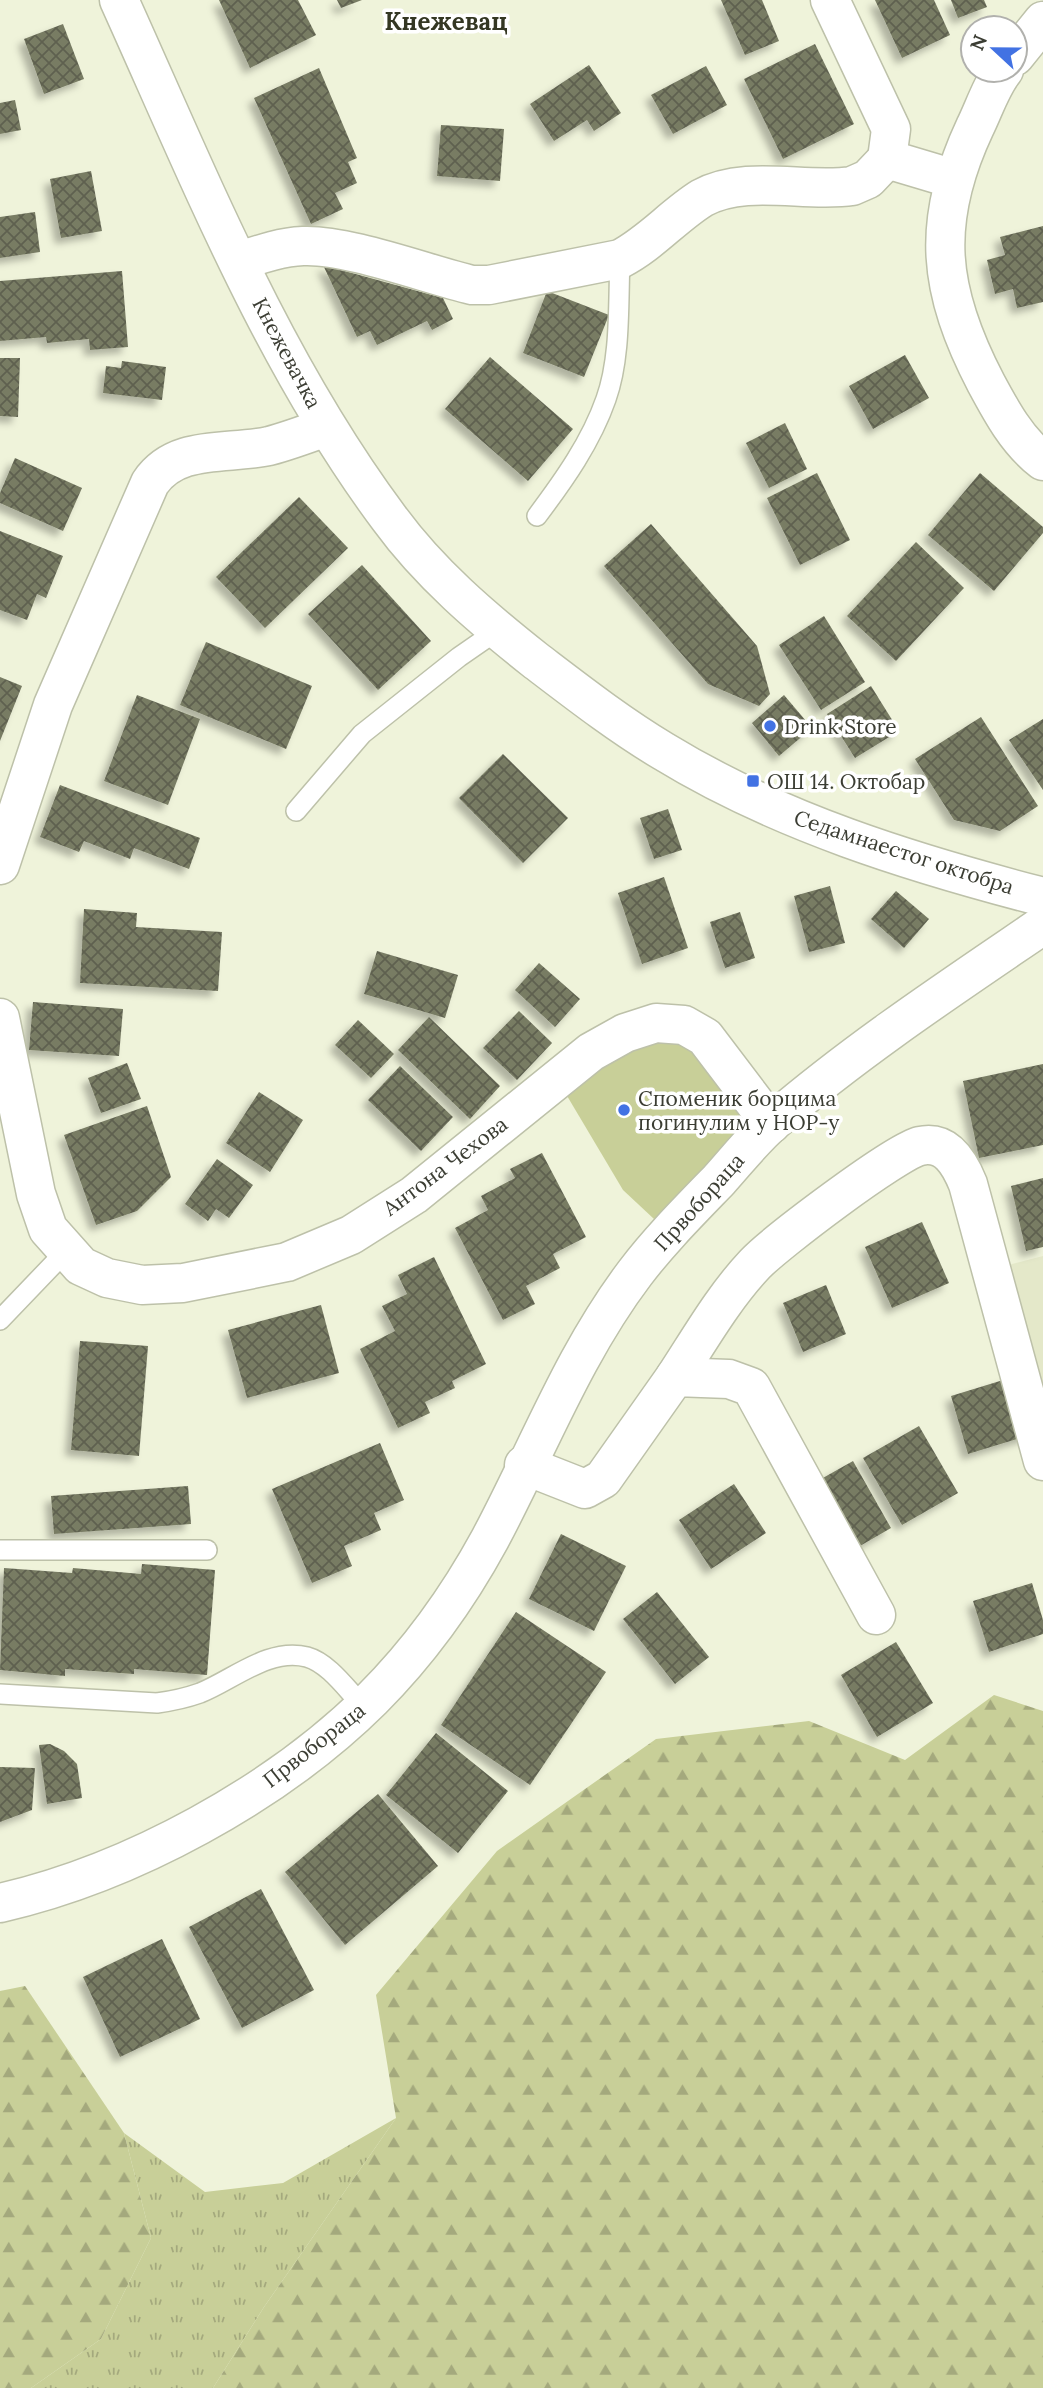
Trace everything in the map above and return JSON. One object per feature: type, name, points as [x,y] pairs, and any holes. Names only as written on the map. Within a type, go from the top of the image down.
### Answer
[{"type":"street","name":"Кнежевачка","points":[[0,865],[53,705],[150,483],[159,469],[184,456],[270,446],[326,427],[273,335],[118,0]]},
{"type":"street","points":[[240,261],[273,250],[305,246],[341,251],[472,285],[489,285],[620,259],[634,252],[704,197],[738,187],[852,186],[868,179],[887,159],[891,129],[830,0]]},
{"type":"street","points":[[1029,38],[1043,21]]},
{"type":"street","points":[[997,84],[961,157],[945,216],[943,251],[950,289],[967,345],[1010,425],[1043,461]]},
{"type":"street","points":[[887,159],[954,179]]},
{"type":"street","name":"Седамнаестог октобра","points":[[326,427],[390,521],[438,576],[498,630],[589,701],[662,751],[760,803],[904,857],[1043,897]]},
{"type":"street","name":"Првобораца","points":[[0,1903],[29,1896],[110,1867],[186,1831],[271,1779],[314,1749],[364,1707],[398,1671],[455,1596],[491,1537],[557,1397],[614,1301],[669,1233],[771,1124],[908,1019],[1043,925]]},
{"type":"street","points":[[0,1018],[36,1194],[48,1230],[66,1251]]},
{"type":"street","name":"Антона Чехова","points":[[66,1251],[80,1266],[107,1278],[142,1285],[183,1283],[287,1262],[351,1235],[414,1195],[591,1052],[625,1032],[656,1023],[684,1024],[705,1037],[771,1124]]},
{"type":"street","points":[[524,1465],[573,1487],[585,1489],[603,1479],[675,1377],[720,1307],[756,1263],[867,1179],[921,1146],[948,1151],[960,1161],[1043,1461]]},
{"type":"street","points":[[675,1377],[729,1379],[751,1387],[876,1615]]},
{"type":"lane","points":[[537,516],[573,466],[607,398],[616,342],[620,259]]},
{"type":"lane","points":[[296,811],[362,734],[459,657],[498,630]]},
{"type":"lane","points":[[0,1320],[66,1251]]},
{"type":"lane","points":[[0,1550],[207,1550]]},
{"type":"lane","points":[[0,1694],[157,1703],[181,1700],[232,1678],[259,1662],[285,1656],[307,1657],[326,1668],[364,1707]]},
{"type":"shaded area","points":[[1043,1256],[1043,1399],[1004,1266]]},
{"type":"green space","points":[[671,1024],[770,1124],[669,1233],[623,1190],[557,1079]]},
{"type":"green space","points":[[994,1695],[1043,1711],[1043,2388],[213,2388],[264,2307],[396,2118],[376,1995],[497,1851],[656,1739],[809,1721],[905,1760]]},
{"type":"green space","points":[[25,1986],[124,2133],[151,2238],[101,2339],[31,2388],[0,2388],[0,1991]]},
{"type":"green space","points":[[396,2118],[264,2307],[213,2388],[31,2388],[101,2339],[151,2238],[124,2133],[205,2192],[283,2183]]},
{"type":"building","points":[[219,0],[298,0],[316,35],[250,68]]},
{"type":"building","points":[[337,0],[362,0],[341,8]]},
{"type":"building","points":[[721,0],[762,0],[779,41],[745,55]]},
{"type":"building","points":[[875,0],[934,0],[950,35],[902,58]]},
{"type":"building","points":[[951,0],[984,0],[987,7],[969,14],[959,14],[958,18]]},
{"type":"building","points":[[63,24],[84,79],[44,94],[24,39]]},
{"type":"building","points":[[815,44],[854,124],[783,159],[744,79]]},
{"type":"building","points":[[589,65],[621,113],[594,131],[587,120],[554,141],[530,104]]},
{"type":"building","points":[[706,66],[727,105],[673,134],[651,95]]},
{"type":"building","points":[[319,68],[357,158],[348,162],[357,183],[335,193],[343,209],[311,224],[254,98]]},
{"type":"building","points":[[15,100],[21,130],[0,134],[0,103]]},
{"type":"building","points":[[441,125],[504,129],[500,181],[437,176]]},
{"type":"building","points":[[91,171],[102,231],[61,238],[50,179]]},
{"type":"building","points":[[35,212],[40,252],[0,258],[0,217]]},
{"type":"building","points":[[1043,226],[1043,302],[1017,308],[1013,289],[995,294],[987,260],[1005,255],[1000,237]]},
{"type":"building","points":[[323,265],[443,298],[453,319],[432,330],[427,321],[377,345],[370,331],[357,337]]},
{"type":"building","points":[[122,271],[128,347],[90,350],[89,339],[47,343],[46,337],[0,341],[0,281]]},
{"type":"building","points":[[547,291],[609,315],[584,377],[523,353]]},
{"type":"building","points":[[905,355],[929,398],[873,429],[849,386]]},
{"type":"building","points":[[490,357],[573,429],[528,481],[445,409]]},
{"type":"building","points":[[0,358],[20,358],[18,417],[0,416]]},
{"type":"building","points":[[122,361],[166,367],[162,400],[103,393],[106,366],[121,368]]},
{"type":"building","points":[[785,423],[807,469],[769,488],[746,443]]},
{"type":"building","points":[[15,458],[82,488],[63,531],[0,503],[0,493]]},
{"type":"building","points":[[817,473],[850,540],[800,565],[767,498]]},
{"type":"building","points":[[980,473],[1043,527],[1043,533],[994,591],[928,535]]},
{"type":"building","points":[[299,497],[348,548],[265,628],[216,577]]},
{"type":"building","points":[[651,524],[757,646],[770,694],[759,706],[708,684],[604,566]]},
{"type":"building","points":[[0,531],[63,556],[46,598],[37,594],[27,620],[0,610]]},
{"type":"building","points":[[916,542],[964,588],[896,661],[847,616]]},
{"type":"building","points":[[362,565],[431,641],[378,690],[308,614]]},
{"type":"building","points":[[824,616],[865,682],[821,710],[779,645]]},
{"type":"building","points":[[206,642],[312,686],[286,749],[180,705]]},
{"type":"building","points":[[0,677],[22,686],[0,741]]},
{"type":"building","points":[[871,686],[899,731],[855,758],[827,714]]},
{"type":"building","points":[[137,695],[200,719],[168,805],[104,781]]},
{"type":"building","points":[[784,695],[812,728],[779,756],[752,723]]},
{"type":"building","points":[[981,717],[1038,806],[1000,831],[954,820],[915,759]]},
{"type":"building","points":[[1043,719],[1043,790],[1009,740]]},
{"type":"building","points":[[503,754],[568,818],[523,863],[459,798]]},
{"type":"building","points":[[60,785],[200,838],[189,869],[134,848],[130,859],[84,841],[79,852],[40,837]]},
{"type":"building","points":[[668,809],[682,850],[654,859],[640,818]]},
{"type":"building","points":[[664,877],[688,948],[642,964],[618,893]]},
{"type":"building","points":[[830,886],[845,943],[809,952],[794,896]]},
{"type":"building","points":[[896,891],[929,919],[904,948],[871,919]]},
{"type":"building","points":[[84,909],[137,913],[136,927],[222,932],[218,991],[80,983]]},
{"type":"building","points":[[740,912],[755,958],[725,968],[710,922]]},
{"type":"building","points":[[377,951],[458,975],[445,1018],[364,994]]},
{"type":"building","points":[[539,963],[580,999],[555,1027],[515,990]]},
{"type":"building","points":[[33,1002],[123,1009],[119,1056],[29,1050]]},
{"type":"building","points":[[519,1011],[552,1043],[517,1080],[483,1048]]},
{"type":"building","points":[[429,1017],[500,1086],[470,1119],[398,1050]]},
{"type":"building","points":[[358,1020],[394,1054],[371,1078],[335,1045]]},
{"type":"building","points":[[127,1063],[141,1099],[101,1113],[88,1078]]},
{"type":"building","points":[[1043,1064],[1043,1145],[979,1158],[963,1081]]},
{"type":"building","points":[[400,1066],[453,1117],[421,1151],[368,1100]]},
{"type":"building","points":[[259,1092],[303,1120],[270,1172],[226,1143]]},
{"type":"building","points":[[147,1106],[171,1177],[137,1211],[96,1225],[64,1135]]},
{"type":"building","points":[[542,1153],[586,1237],[553,1254],[560,1268],[526,1286],[535,1304],[503,1320],[455,1228],[488,1210],[481,1196],[515,1178],[510,1169]]},
{"type":"building","points":[[217,1159],[253,1185],[229,1218],[216,1209],[208,1221],[185,1204]]},
{"type":"building","points":[[1043,1178],[1043,1247],[1026,1251],[1011,1186]]},
{"type":"building","points":[[922,1222],[949,1283],[892,1308],[865,1247]]},
{"type":"building","points":[[434,1257],[486,1364],[452,1381],[455,1388],[425,1402],[430,1413],[398,1428],[360,1349],[395,1331],[382,1306],[407,1294],[398,1275]]},
{"type":"building","points":[[826,1285],[846,1334],[803,1352],[783,1303]]},
{"type":"building","points":[[321,1305],[339,1373],[247,1398],[228,1330]]},
{"type":"building","points":[[80,1341],[148,1346],[139,1456],[71,1450]]},
{"type":"building","points":[[1013,1377],[1030,1435],[968,1454],[951,1396]]},
{"type":"building","points":[[919,1426],[958,1493],[902,1525],[863,1458]]},
{"type":"building","points":[[380,1443],[404,1500],[374,1513],[381,1530],[344,1546],[352,1566],[312,1583],[272,1489]]},
{"type":"building","points":[[853,1461],[891,1528],[853,1550],[814,1483]]},
{"type":"building","points":[[734,1484],[766,1533],[711,1569],[679,1520]]},
{"type":"building","points":[[188,1486],[191,1524],[54,1534],[51,1496]]},
{"type":"building","points":[[561,1534],[626,1566],[594,1631],[529,1599]]},
{"type":"building","points":[[142,1564],[215,1570],[207,1675],[134,1669],[134,1674],[65,1669],[65,1676],[0,1670],[4,1568],[72,1573],[73,1568],[141,1574]]},
{"type":"building","points":[[1032,1583],[1043,1620],[1043,1634],[989,1652],[973,1601]]},
{"type":"building","points":[[657,1592],[709,1657],[675,1684],[623,1619]]},
{"type":"building","points":[[516,1612],[606,1672],[530,1785],[441,1725]]},
{"type":"building","points":[[896,1642],[933,1703],[877,1737],[841,1675]]},
{"type":"building","points":[[436,1733],[508,1791],[458,1853],[386,1795]]},
{"type":"building","points":[[50,1744],[64,1751],[77,1764],[82,1798],[47,1804],[39,1745]]},
{"type":"building","points":[[0,1767],[35,1768],[32,1810],[0,1822]]},
{"type":"building","points":[[378,1794],[438,1866],[345,1945],[285,1872]]},
{"type":"building","points":[[261,1889],[314,1990],[242,2028],[189,1927]]},
{"type":"building","points":[[162,1939],[200,2019],[120,2057],[83,1977]]},
{"type":"place","name":"Drink Store","points":[[770,726]]},
{"type":"place","name":"ОШ 14. Октобар","points":[[753,781]]},
{"type":"place","name":"Споменик борцима погинулим у НОР-у","points":[[624,1110]]},
{"type":"district","name":"Кнежевац","points":[[446,21]]}]
